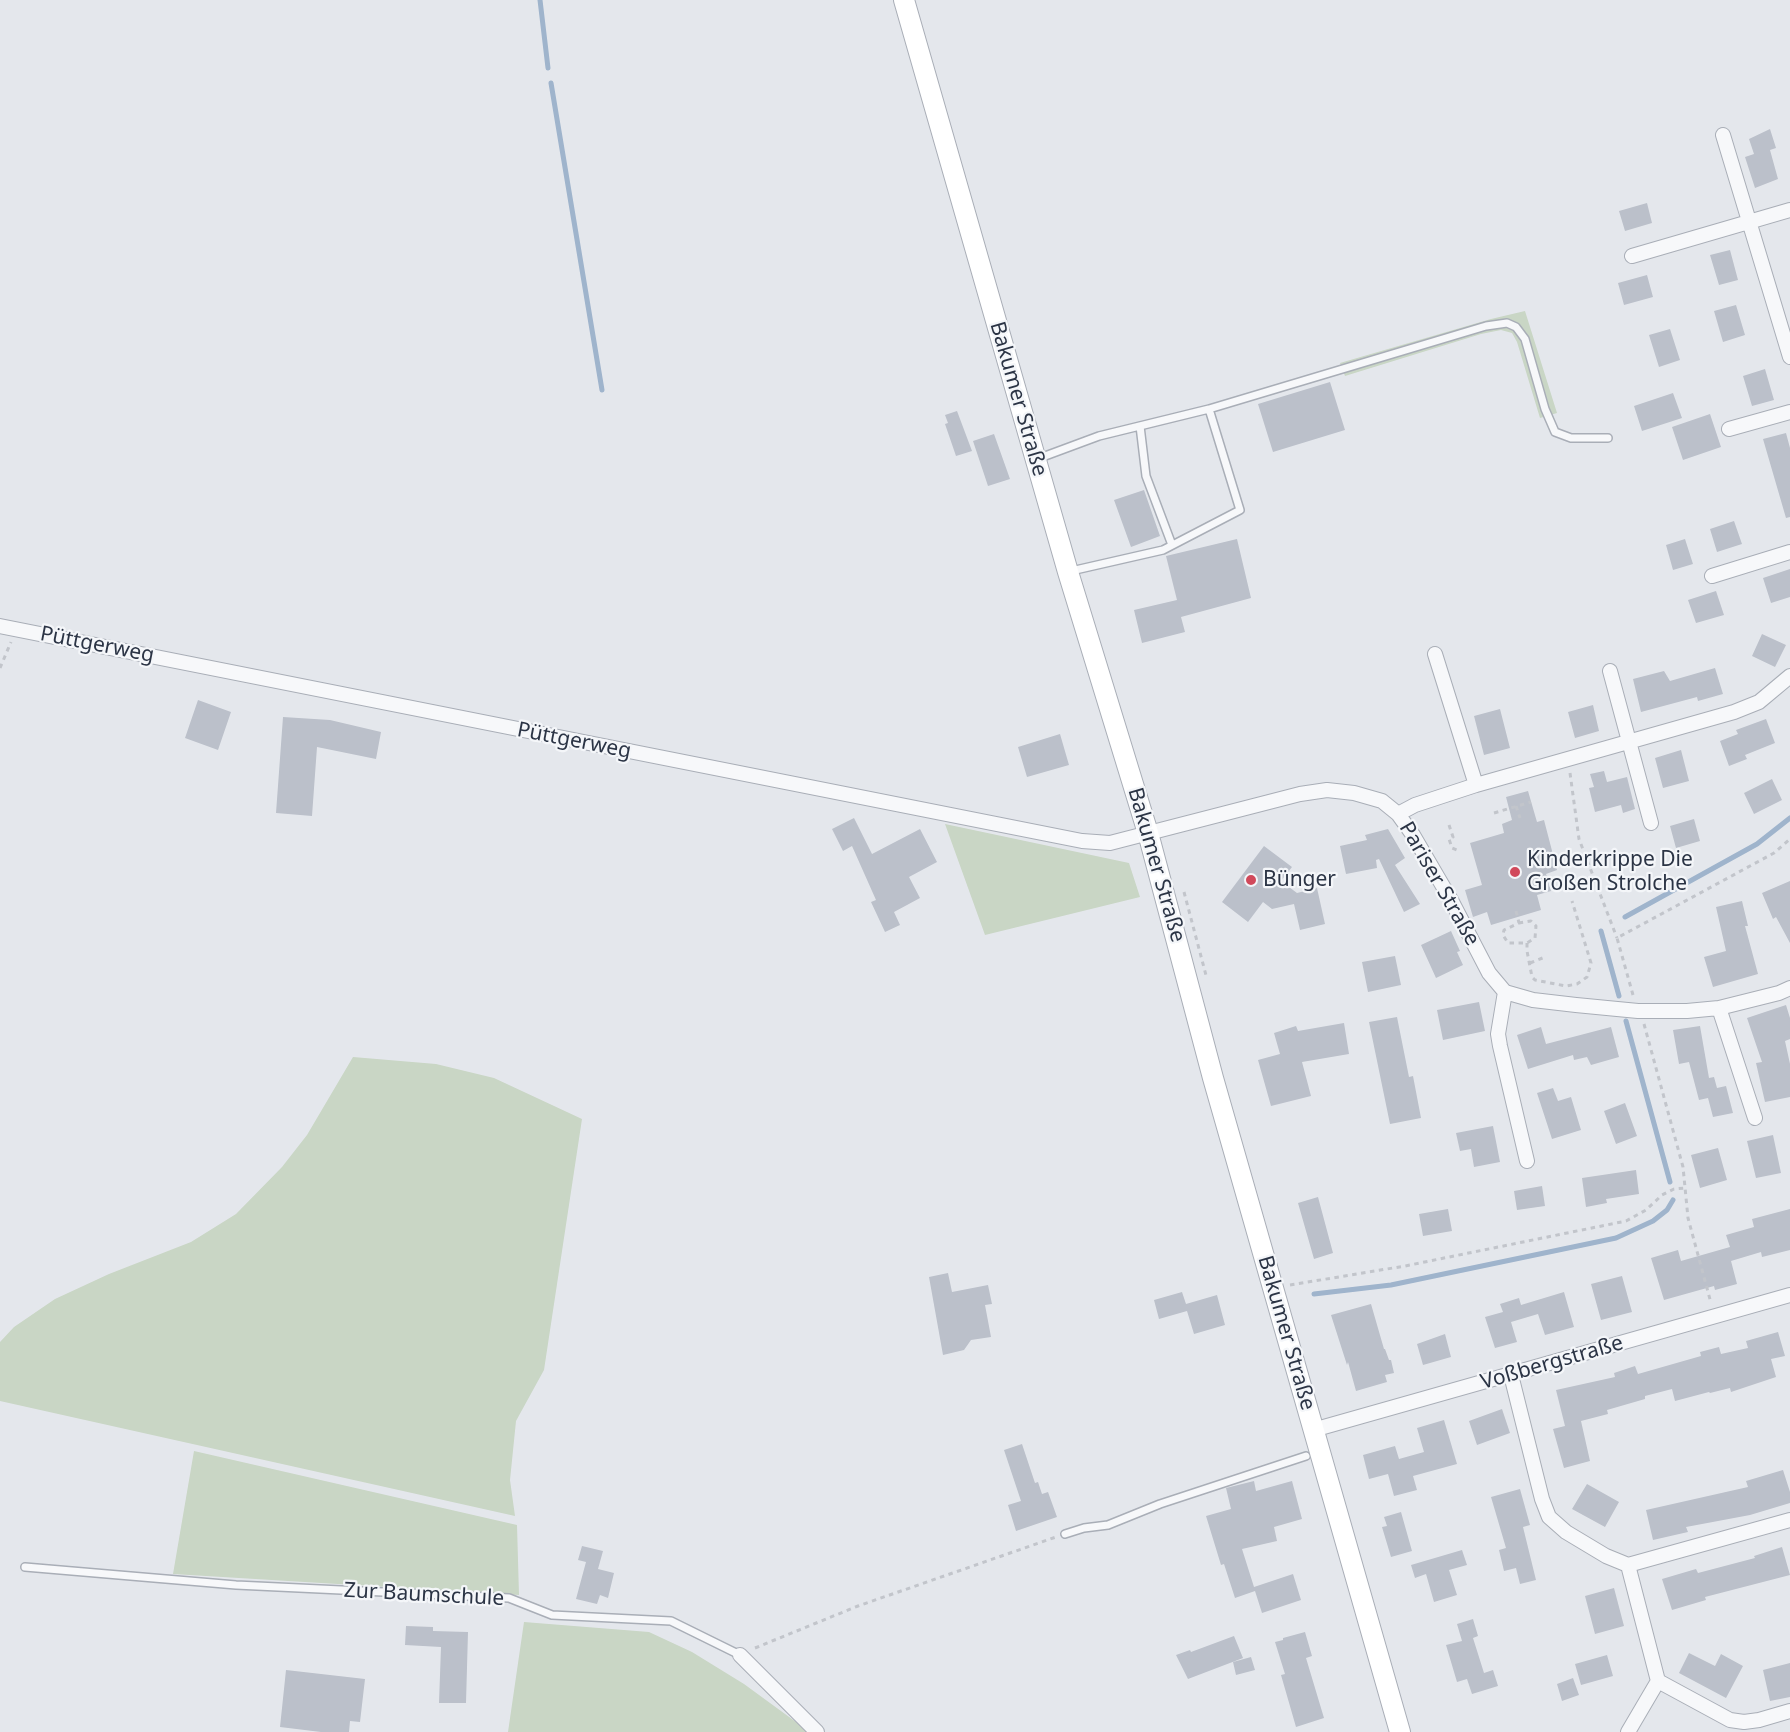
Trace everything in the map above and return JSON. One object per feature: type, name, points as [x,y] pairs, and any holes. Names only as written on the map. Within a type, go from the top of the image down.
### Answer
[{"type":"main road","name":"Bakumer Straße","points":[[904,0],[1068,572],[1148,833],[1184,960],[1209,1063],[1400,1732]]},
{"type":"street","points":[[1723,135],[1790,357]]},
{"type":"street","points":[[1632,256],[1790,210]]},
{"type":"street","points":[[1729,429],[1790,412]]},
{"type":"street","points":[[1712,576],[1790,552]]},
{"type":"street","name":"Püttgerweg","points":[[0,626],[864,799],[1082,840],[1110,843],[1148,833]]},
{"type":"street","points":[[1435,654],[1476,785]]},
{"type":"street","points":[[1610,671],[1652,823]]},
{"type":"street","points":[[1398,814],[1415,805],[1476,785],[1734,712],[1759,702],[1790,676]]},
{"type":"street","name":"Pariser Straße","points":[[1148,833],[1300,794],[1320,791],[1354,793],[1382,801],[1398,814],[1413,835],[1488,973],[1505,992]]},
{"type":"street","points":[[1527,1161],[1498,1034],[1505,992],[1533,1000],[1638,1011],[1687,1011],[1719,1008],[1779,993],[1790,988]]},
{"type":"street","points":[[1719,1008],[1755,1118]]},
{"type":"street","name":"Voßbergstraße","points":[[1313,1430],[1790,1295]]},
{"type":"street","points":[[1511,1375],[1542,1499],[1549,1517],[1566,1532],[1606,1556],[1628,1565],[1790,1520]]},
{"type":"street","points":[[1628,1565],[1658,1680],[1628,1732]]},
{"type":"street","name":"Zur Baumschule","points":[[740,1655],[817,1732]]},
{"type":"street","points":[[1658,1680],[1730,1720],[1744,1722],[1759,1720],[1790,1711]]},
{"type":"lane","points":[[1036,460],[1098,436],[1209,409],[1486,326],[1507,323],[1516,327],[1525,339],[1545,410],[1555,432],[1571,438],[1608,438]]},
{"type":"lane","points":[[1068,572],[1163,550],[1240,510],[1209,409]]},
{"type":"lane","points":[[1140,426],[1146,476],[1172,545]]},
{"type":"lane","points":[[1065,1534],[1084,1528],[1108,1525],[1160,1504],[1306,1456]]},
{"type":"lane","name":"Zur Baumschule","points":[[25,1567],[236,1586],[509,1598],[552,1615],[671,1621],[740,1655]]},
{"type":"path","points":[[0,668],[17,629]]},
{"type":"path","points":[[1566,760],[1579,839],[1617,938],[1644,1025],[1683,1167],[1688,1218],[1714,1316]]},
{"type":"path","points":[[1494,813],[1531,802]]},
{"type":"path","points":[[1516,806],[1520,818]]},
{"type":"path","points":[[1449,825],[1453,837],[1449,838],[1452,848],[1457,850]]},
{"type":"path","points":[[1617,938],[1774,853],[1790,839]]},
{"type":"path","points":[[1527,943],[1532,976],[1535,980],[1566,986],[1577,984],[1587,976],[1591,963],[1572,901]]},
{"type":"path","points":[[1516,912],[1520,922]]},
{"type":"path","points":[[1531,921],[1536,927],[1535,938],[1527,943],[1508,944],[1504,930],[1520,922],[1531,921]]},
{"type":"path","points":[[1530,963],[1545,957]]},
{"type":"path","points":[[1274,1289],[1310,1280],[1333,1279],[1405,1266],[1626,1221],[1647,1210],[1662,1195],[1674,1189],[1685,1188]]},
{"type":"path","points":[[740,1655],[858,1606],[1065,1534]]},
{"type":"green space","points":[[1525,311],[1557,413],[1540,418],[1517,342],[1512,333],[1501,330],[1481,334],[1345,376],[1340,363],[1491,319]]},
{"type":"green space","points":[[945,824],[1129,863],[1140,897],[985,935]]},
{"type":"green space","points":[[353,1057],[436,1064],[494,1078],[582,1119],[544,1370],[516,1421],[510,1480],[515,1516],[0,1401],[0,1342],[14,1327],[55,1299],[109,1274],[191,1242],[236,1214],[282,1167],[307,1135]]},
{"type":"green space","points":[[194,1451],[517,1525],[519,1595],[173,1574]]},
{"type":"green space","points":[[524,1622],[649,1632],[692,1652],[744,1684],[807,1732],[508,1732]]},
{"type":"building","points":[[1770,129],[1776,148],[1770,150],[1778,179],[1755,188],[1745,157],[1754,154],[1749,139]]},
{"type":"building","points":[[1647,203],[1652,223],[1625,231],[1619,211]]},
{"type":"building","points":[[1730,250],[1738,280],[1719,285],[1710,255]]},
{"type":"building","points":[[1647,275],[1653,297],[1624,305],[1618,283]]},
{"type":"building","points":[[1736,305],[1745,335],[1723,342],[1714,311]]},
{"type":"building","points":[[1670,329],[1680,360],[1659,367],[1649,335]]},
{"type":"building","points":[[1765,369],[1774,400],[1752,406],[1743,376]]},
{"type":"building","points":[[1330,382],[1345,430],[1273,452],[1258,404]]},
{"type":"building","points":[[1673,393],[1682,418],[1642,431],[1634,406]]},
{"type":"building","points":[[957,411],[972,451],[956,456],[945,424],[948,423],[945,415]]},
{"type":"building","points":[[1710,414],[1721,447],[1683,460],[1672,427]]},
{"type":"building","points":[[1786,433],[1790,448],[1790,517],[1786,518],[1763,439]]},
{"type":"building","points":[[994,434],[1010,479],[988,486],[973,441]]},
{"type":"building","points":[[1144,490],[1160,536],[1131,547],[1114,500]]},
{"type":"building","points":[[1734,521],[1742,544],[1717,552],[1710,529]]},
{"type":"building","points":[[1237,539],[1251,598],[1181,617],[1185,632],[1142,643],[1134,610],[1177,600],[1166,556]]},
{"type":"building","points":[[1685,539],[1693,564],[1673,570],[1666,545]]},
{"type":"building","points":[[1790,569],[1790,597],[1771,603],[1763,578]]},
{"type":"building","points":[[1716,591],[1724,615],[1696,623],[1688,600]]},
{"type":"building","points":[[1762,634],[1786,645],[1775,667],[1752,656]]},
{"type":"building","points":[[1715,668],[1723,694],[1698,701],[1697,697],[1641,712],[1633,679],[1664,671],[1670,681]]},
{"type":"building","points":[[198,700],[231,712],[218,750],[185,738]]},
{"type":"building","points":[[1593,705],[1599,731],[1575,738],[1568,712]]},
{"type":"building","points":[[1500,709],[1510,748],[1484,755],[1474,716]]},
{"type":"building","points":[[283,717],[330,720],[381,732],[376,759],[317,747],[312,816],[276,813]]},
{"type":"building","points":[[1766,719],[1775,743],[1745,755],[1747,759],[1729,766],[1720,741],[1738,734],[1736,730]]},
{"type":"building","points":[[1060,734],[1069,765],[1027,777],[1018,747]]},
{"type":"building","points":[[1681,750],[1689,781],[1663,788],[1655,758]]},
{"type":"building","points":[[1604,771],[1607,782],[1627,777],[1635,809],[1623,813],[1621,805],[1595,812],[1589,788],[1594,787],[1590,774]]},
{"type":"building","points":[[1772,779],[1782,800],[1754,814],[1744,793]]},
{"type":"building","name":"Kinderkrippe Die Großen Strolche","points":[[1528,791],[1537,822],[1544,820],[1557,870],[1546,874],[1551,891],[1537,895],[1541,910],[1491,925],[1487,912],[1473,917],[1465,890],[1482,885],[1470,843],[1504,833],[1502,824],[1512,820],[1506,797]]},
{"type":"building","points":[[854,818],[872,854],[920,829],[937,862],[909,877],[920,898],[894,912],[900,925],[885,932],[871,902],[876,900],[852,846],[843,851],[832,829]]},
{"type":"building","points":[[1694,819],[1700,841],[1676,848],[1670,826]]},
{"type":"building","points":[[1388,829],[1405,858],[1395,865],[1420,904],[1404,912],[1379,859],[1376,860],[1377,868],[1346,874],[1340,846],[1367,840],[1365,835]]},
{"type":"building","points":[[1264,846],[1292,867],[1281,881],[1297,893],[1317,888],[1325,924],[1300,930],[1294,904],[1272,909],[1263,902],[1248,922],[1222,902]]},
{"type":"building","points":[[1790,881],[1790,943],[1776,917],[1773,919],[1762,893]]},
{"type":"building","points":[[1742,901],[1748,926],[1745,926],[1758,974],[1713,987],[1704,957],[1726,951],[1716,907]]},
{"type":"building","points":[[1451,931],[1460,951],[1457,952],[1463,965],[1436,978],[1421,945]]},
{"type":"building","points":[[1395,956],[1401,985],[1368,992],[1362,962]]},
{"type":"building","points":[[1479,1002],[1485,1031],[1443,1040],[1437,1010]]},
{"type":"building","points":[[1786,1005],[1790,1018],[1790,1039],[1785,1041],[1790,1064],[1790,1097],[1765,1102],[1756,1063],[1762,1062],[1747,1018]]},
{"type":"building","points":[[1397,1017],[1409,1077],[1413,1076],[1421,1118],[1390,1124],[1369,1022]]},
{"type":"building","points":[[1344,1023],[1349,1054],[1302,1062],[1311,1096],[1271,1106],[1258,1060],[1280,1054],[1274,1033],[1296,1026],[1298,1031]]},
{"type":"building","points":[[1700,1026],[1709,1078],[1714,1077],[1717,1088],[1726,1086],[1733,1113],[1713,1117],[1708,1098],[1699,1100],[1689,1062],[1679,1064],[1673,1030]]},
{"type":"building","points":[[1541,1027],[1546,1044],[1611,1027],[1619,1057],[1591,1065],[1587,1057],[1574,1060],[1573,1055],[1528,1069],[1517,1035]]},
{"type":"building","points":[[1553,1088],[1558,1101],[1571,1097],[1581,1130],[1552,1139],[1537,1093]]},
{"type":"building","points":[[1625,1103],[1637,1136],[1616,1144],[1604,1111]]},
{"type":"building","points":[[1493,1126],[1500,1162],[1474,1167],[1471,1149],[1460,1151],[1456,1133]]},
{"type":"building","points":[[1773,1135],[1781,1173],[1756,1178],[1747,1141]]},
{"type":"building","points":[[1718,1148],[1727,1180],[1700,1188],[1691,1155]]},
{"type":"building","points":[[1636,1170],[1639,1194],[1606,1199],[1607,1203],[1586,1207],[1582,1178]]},
{"type":"building","points":[[1542,1186],[1545,1206],[1517,1210],[1514,1191]]},
{"type":"building","points":[[1318,1197],[1333,1253],[1314,1259],[1298,1203]]},
{"type":"building","points":[[1448,1209],[1452,1231],[1423,1236],[1419,1214]]},
{"type":"building","points":[[1790,1209],[1790,1250],[1762,1257],[1761,1252],[1731,1261],[1737,1284],[1715,1290],[1714,1286],[1664,1300],[1651,1258],[1678,1250],[1681,1261],[1730,1247],[1726,1235],[1754,1227],[1752,1219]]},
{"type":"building","points":[[948,1273],[952,1292],[988,1285],[992,1304],[985,1305],[991,1337],[971,1340],[964,1350],[943,1355],[929,1277]]},
{"type":"building","points":[[1622,1276],[1632,1312],[1601,1320],[1591,1284]]},
{"type":"building","points":[[1182,1292],[1186,1304],[1217,1295],[1225,1325],[1194,1334],[1187,1311],[1159,1319],[1154,1300]]},
{"type":"building","points":[[1564,1292],[1574,1327],[1545,1335],[1538,1314],[1511,1322],[1517,1342],[1495,1348],[1485,1317],[1503,1312],[1500,1304],[1519,1298],[1521,1305]]},
{"type":"building","points":[[1371,1304],[1384,1349],[1391,1360],[1394,1373],[1385,1375],[1387,1382],[1356,1391],[1331,1315]]},
{"type":"building","points":[[1778,1332],[1785,1356],[1771,1359],[1776,1377],[1731,1392],[1730,1388],[1675,1401],[1672,1389],[1607,1410],[1608,1414],[1581,1421],[1590,1461],[1564,1468],[1553,1429],[1565,1426],[1556,1390],[1615,1377],[1614,1373],[1635,1366],[1638,1374],[1701,1356],[1700,1352],[1719,1347],[1721,1354],[1748,1348],[1746,1341]]},
{"type":"building","points":[[1445,1334],[1451,1357],[1423,1365],[1417,1344]]},
{"type":"building","points":[[1502,1409],[1510,1433],[1477,1445],[1469,1421]]},
{"type":"building","points":[[1444,1420],[1457,1464],[1413,1476],[1417,1490],[1394,1496],[1388,1474],[1369,1479],[1363,1455],[1395,1446],[1399,1459],[1424,1452],[1417,1428]]},
{"type":"building","points":[[1022,1444],[1035,1483],[1038,1482],[1042,1494],[1048,1492],[1057,1517],[1016,1531],[1008,1505],[1021,1501],[1004,1450]]},
{"type":"building","points":[[1783,1470],[1790,1492],[1790,1503],[1750,1515],[1686,1527],[1688,1532],[1653,1540],[1646,1510],[1748,1487],[1746,1481]]},
{"type":"building","points":[[1254,1481],[1256,1491],[1292,1481],[1302,1519],[1274,1527],[1277,1541],[1242,1549],[1254,1587],[1293,1574],[1301,1600],[1262,1613],[1255,1591],[1235,1598],[1224,1564],[1221,1565],[1206,1516],[1231,1509],[1226,1488]]},
{"type":"building","points":[[1587,1484],[1619,1502],[1605,1527],[1572,1509]]},
{"type":"building","points":[[1520,1489],[1530,1525],[1523,1527],[1536,1580],[1520,1584],[1516,1568],[1504,1571],[1499,1550],[1506,1548],[1491,1497]]},
{"type":"building","points":[[1401,1512],[1412,1551],[1391,1557],[1382,1527],[1387,1526],[1384,1517]]},
{"type":"building","points":[[582,1546],[603,1551],[598,1569],[614,1573],[608,1598],[600,1595],[597,1604],[576,1599],[586,1562],[578,1560]]},
{"type":"building","points":[[1782,1547],[1790,1575],[1705,1597],[1706,1600],[1672,1610],[1662,1579],[1696,1569],[1698,1573],[1755,1558],[1754,1556]]},
{"type":"building","points":[[1462,1550],[1467,1565],[1449,1570],[1457,1595],[1434,1602],[1426,1574],[1415,1578],[1411,1565]]},
{"type":"building","points":[[1614,1588],[1624,1626],[1595,1634],[1585,1596]]},
{"type":"building","points":[[1473,1619],[1478,1636],[1473,1638],[1484,1673],[1493,1670],[1498,1686],[1472,1694],[1467,1679],[1457,1682],[1446,1645],[1462,1641],[1457,1624]]},
{"type":"building","points":[[406,1626],[433,1627],[433,1631],[468,1632],[466,1703],[439,1703],[441,1647],[405,1645]]},
{"type":"building","points":[[1305,1632],[1312,1656],[1306,1658],[1324,1718],[1296,1727],[1281,1675],[1285,1674],[1275,1642]]},
{"type":"building","points":[[1234,1636],[1243,1658],[1188,1679],[1176,1655],[1190,1650],[1191,1652]]},
{"type":"building","points":[[1689,1653],[1715,1666],[1721,1654],[1743,1666],[1726,1698],[1679,1673]]},
{"type":"building","points":[[1607,1655],[1613,1676],[1581,1685],[1575,1664]]},
{"type":"building","points":[[1251,1657],[1255,1670],[1236,1675],[1233,1662]]},
{"type":"building","points":[[1790,1663],[1790,1697],[1770,1701],[1763,1670]]},
{"type":"building","points":[[286,1670],[365,1679],[360,1722],[350,1721],[349,1732],[321,1732],[280,1727]]},
{"type":"building","points":[[1573,1678],[1579,1695],[1562,1701],[1557,1684]]},
{"type":"waterway","points":[[540,0],[548,68]]},
{"type":"waterway","points":[[551,83],[602,390]]},
{"type":"waterway","points":[[1625,917],[1757,844],[1790,818]]},
{"type":"waterway","points":[[1601,931],[1619,996]]},
{"type":"waterway","points":[[1626,1021],[1670,1182]]},
{"type":"waterway","points":[[1314,1294],[1391,1285],[1616,1238],[1653,1221],[1667,1210],[1673,1200]]},
{"type":"place","name":"Kinderkrippe Die Großen Strolche","points":[[1515,872]]},
{"type":"place","name":"Bünger","points":[[1251,880]]}]
